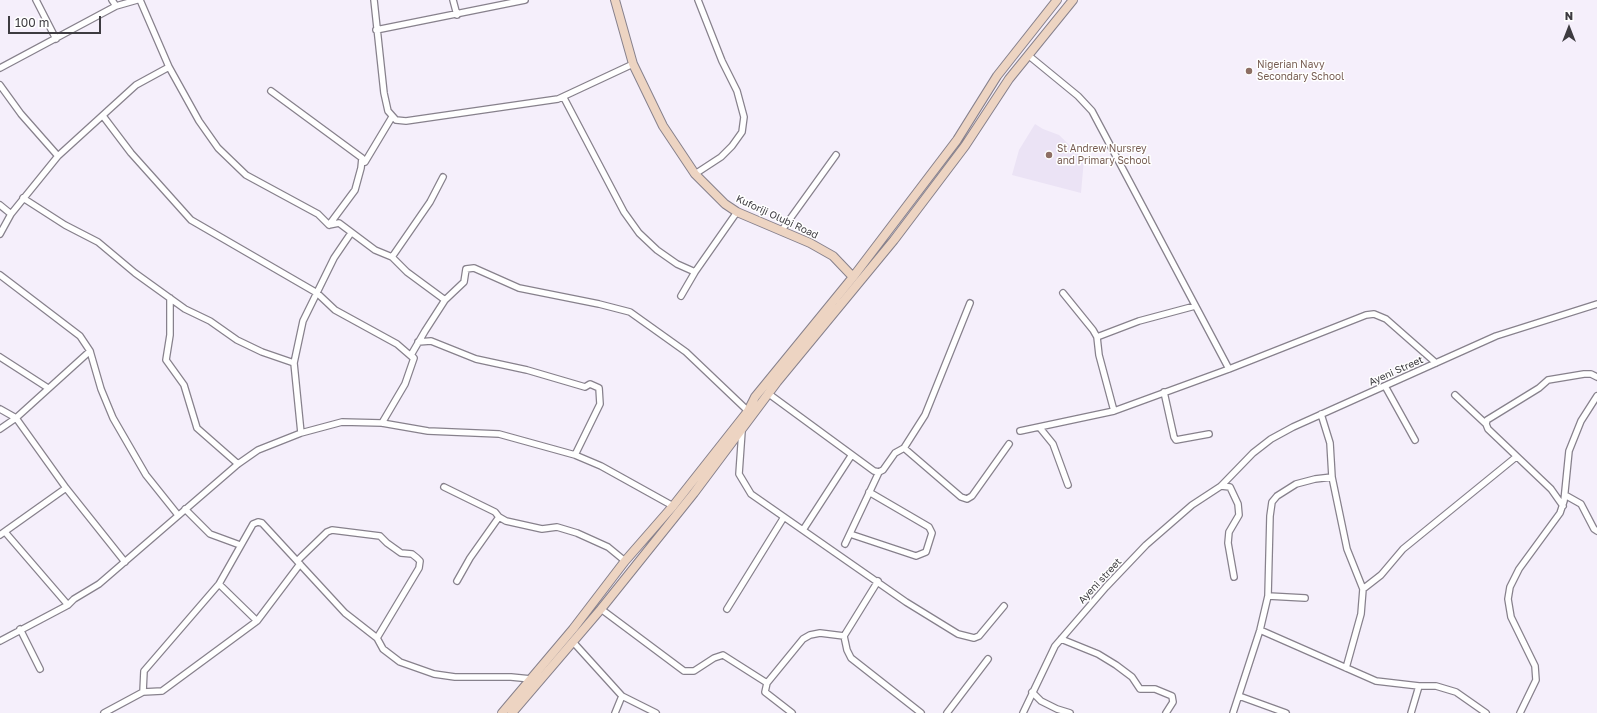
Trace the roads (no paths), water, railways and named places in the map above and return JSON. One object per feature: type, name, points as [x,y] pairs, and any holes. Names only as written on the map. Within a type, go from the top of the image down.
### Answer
[{"type":"main road","name":"Kuforiji Olubi Road","points":[[615,0],[633,64],[663,126],[695,174],[714,194],[737,212],[782,230],[833,256],[853,277]]},
{"type":"main road","points":[[512,713],[574,643],[742,431],[797,352],[957,140],[997,76],[1058,0]]},
{"type":"main road","points":[[502,713],[573,629],[625,561],[673,506],[748,411],[755,397],[797,352],[894,240],[965,146],[1009,79],[1073,0]]},
{"type":"main road","points":[[957,140],[965,146]]},
{"type":"street","points":[[36,0],[56,39]]},
{"type":"street","points":[[112,0],[116,6]]},
{"type":"street","points":[[0,68],[116,6],[137,0]]},
{"type":"street","points":[[140,0],[169,67],[199,121],[218,148],[246,175],[318,214],[329,225]]},
{"type":"street","points":[[374,0],[376,30],[384,92],[388,111],[396,120],[406,121],[564,98],[633,64]]},
{"type":"street","points":[[454,0],[457,15]]},
{"type":"street","points":[[376,30],[457,15],[525,0]]},
{"type":"street","points":[[695,174],[721,157],[732,146],[742,132],[744,117],[737,91],[722,61],[698,0]]},
{"type":"street","points":[[1028,55],[1078,96],[1092,111],[1229,369]]},
{"type":"street","points":[[0,234],[11,214],[58,156],[136,85],[169,67]]},
{"type":"street","points":[[0,85],[21,114],[58,156]]},
{"type":"street","points":[[271,91],[362,158],[365,162],[392,117]]},
{"type":"street","points":[[564,98],[624,212],[639,233],[672,260],[695,272]]},
{"type":"street","points":[[103,116],[131,153],[191,220],[317,292],[335,310],[397,344],[414,358]]},
{"type":"street","points":[[782,230],[836,155]]},
{"type":"street","points":[[329,225],[355,190],[362,158]]},
{"type":"street","points":[[392,257],[430,202],[443,177]]},
{"type":"street","points":[[23,198],[65,225],[98,242],[135,273],[185,309],[210,321],[237,340],[262,352],[294,363]]},
{"type":"street","points":[[0,205],[11,214]]},
{"type":"street","points":[[681,296],[695,272],[737,212]]},
{"type":"street","points":[[329,225],[339,223],[375,250],[392,257],[407,272],[445,300]]},
{"type":"street","points":[[301,432],[294,363],[303,321],[334,258],[351,232]]},
{"type":"street","points":[[414,358],[410,355],[445,300],[464,282],[466,269],[474,268],[519,288],[599,304],[630,312],[686,352],[748,411]]},
{"type":"street","points":[[0,275],[80,336],[90,351],[113,418],[146,475],[178,515]]},
{"type":"street","points":[[1063,293],[1097,337],[1099,356],[1114,411]]},
{"type":"street","points":[[170,298],[170,335],[166,360],[184,385],[197,428],[238,464]]},
{"type":"street","points":[[845,544],[879,472],[883,470],[895,453],[904,448],[926,415],[970,303]]},
{"type":"street","name":"Ayeni Street","points":[[1221,486],[1253,453],[1271,439],[1321,414],[1496,336],[1597,304]]},
{"type":"street","points":[[1097,337],[1139,321],[1195,306]]},
{"type":"street","points":[[1020,431],[1040,428],[1114,411],[1229,369],[1366,315],[1374,314],[1386,319],[1436,363]]},
{"type":"street","points":[[418,342],[430,341],[476,359],[527,370],[584,387],[590,384],[599,388],[600,404],[575,455]]},
{"type":"street","points":[[0,429],[16,418],[90,351]]},
{"type":"street","points":[[0,357],[48,388]]},
{"type":"street","points":[[382,423],[406,384],[414,358]]},
{"type":"street","points":[[1486,424],[1487,420],[1539,388],[1548,380],[1584,374],[1591,374],[1597,377]]},
{"type":"street","points":[[1385,386],[1415,440]]},
{"type":"street","points":[[1164,392],[1174,437],[1176,440],[1209,434]]},
{"type":"street","points":[[769,394],[851,456],[867,467],[879,472]]},
{"type":"street","points":[[1455,396],[1486,424],[1488,429],[1551,489],[1563,506]]},
{"type":"street","points":[[1520,713],[1536,680],[1535,666],[1511,617],[1508,599],[1510,587],[1523,564],[1560,514],[1565,495],[1569,451],[1581,421],[1597,396]]},
{"type":"street","points":[[0,408],[16,418],[66,488],[125,562]]},
{"type":"street","points":[[1321,414],[1330,443],[1332,477],[1347,549],[1363,589],[1361,614],[1346,668]]},
{"type":"street","points":[[0,641],[20,629],[68,605],[74,599],[99,584],[238,464],[258,450],[301,432],[342,422],[382,423],[428,431],[499,434],[575,455],[620,476],[673,506]]},
{"type":"street","points":[[1040,428],[1053,444],[1068,485]]},
{"type":"street","points":[[742,431],[739,474],[751,494],[878,581],[906,602],[958,634],[974,638],[980,636],[1004,606]]},
{"type":"street","points":[[904,448],[961,497],[967,499],[972,496],[1009,444]]},
{"type":"street","points":[[803,530],[851,456]]},
{"type":"street","points":[[1363,589],[1381,575],[1403,548],[1516,457]]},
{"type":"street","points":[[1233,713],[1260,630],[1268,596],[1270,516],[1272,502],[1277,496],[1296,484],[1332,477]]},
{"type":"street","points":[[1221,486],[1230,487],[1238,504],[1238,515],[1229,532],[1228,543],[1234,577]]},
{"type":"street","name":"Ayeni street","points":[[1023,713],[1055,646],[1106,587],[1146,545],[1192,505],[1221,486]]},
{"type":"street","points":[[444,487],[495,512],[499,517],[506,521],[542,529],[556,526],[577,533],[608,547],[625,561]]},
{"type":"street","points":[[66,488],[3,533],[68,605]]},
{"type":"street","points":[[850,534],[916,556],[926,552],[932,533],[929,528],[869,492]]},
{"type":"street","points":[[1565,495],[1581,504],[1594,529],[1597,531]]},
{"type":"street","points":[[185,509],[210,534],[240,545]]},
{"type":"street","points":[[457,581],[470,558],[499,517]]},
{"type":"street","points":[[727,609],[784,517]]},
{"type":"street","points":[[143,692],[144,671],[219,584],[253,524],[258,522],[262,523],[345,613],[378,638],[383,649],[400,662],[434,674],[455,677],[511,677],[531,679]]},
{"type":"street","points":[[104,713],[143,692],[162,691],[257,621],[298,563],[327,532],[332,530],[380,536],[387,543],[401,552],[412,554],[420,561],[419,568],[378,638]]},
{"type":"street","points":[[878,581],[844,636],[847,650],[851,658],[921,713]]},
{"type":"street","points":[[219,584],[257,621]]},
{"type":"street","points":[[1268,596],[1305,598]]},
{"type":"street","points":[[601,609],[684,671],[694,671],[714,658],[722,655],[767,683]]},
{"type":"street","points":[[20,629],[40,669]]},
{"type":"street","points":[[1260,630],[1376,681],[1418,686],[1436,686],[1456,692],[1486,713]]},
{"type":"street","points":[[792,713],[765,692],[767,683],[807,637],[820,633],[844,636]]},
{"type":"street","points":[[1061,639],[1098,654],[1116,665],[1132,677],[1140,689],[1155,689],[1172,696],[1173,702],[1166,713]]},
{"type":"street","points":[[574,643],[622,696],[656,713]]},
{"type":"street","points":[[947,713],[988,659]]},
{"type":"street","points":[[1411,713],[1418,686]]},
{"type":"street","points":[[1032,692],[1041,700],[1057,709],[1070,713]]},
{"type":"street","points":[[615,713],[622,696]]},
{"type":"street","points":[[1239,696],[1286,713]]},
{"type":"place","name":"Nigerian Navy Secondary School","points":[[1249,71]]},
{"type":"place","name":"St Andrew Nursrey and Primary School","points":[[1049,155]]}]
